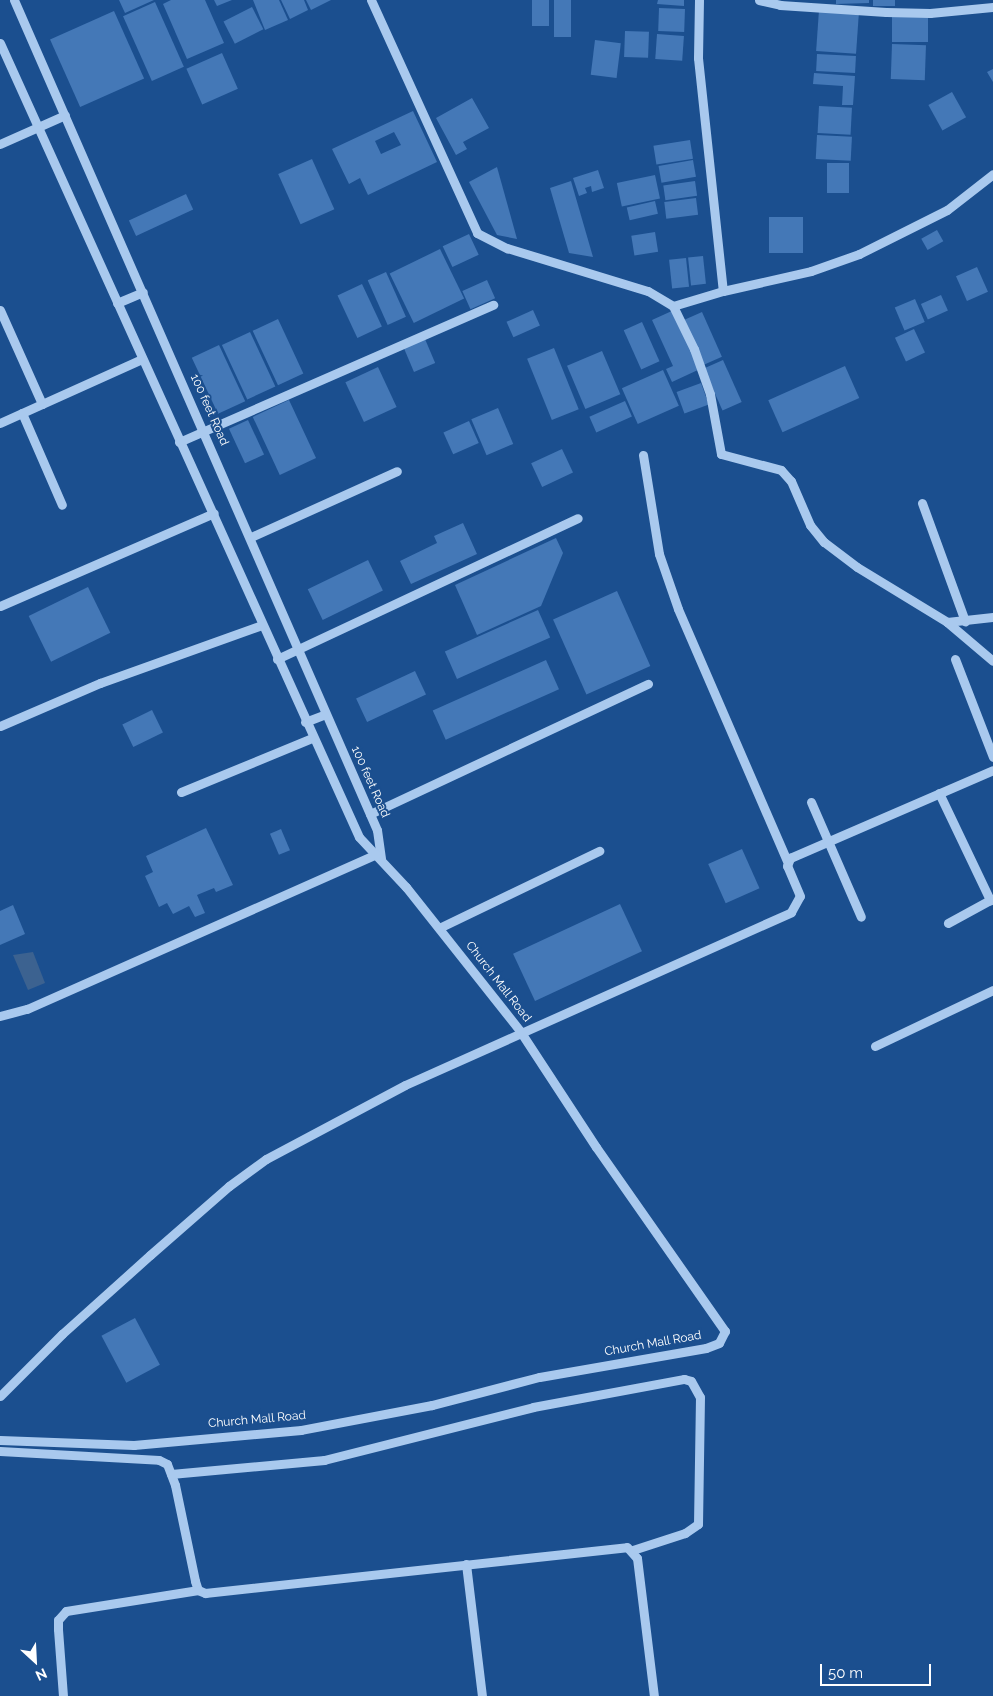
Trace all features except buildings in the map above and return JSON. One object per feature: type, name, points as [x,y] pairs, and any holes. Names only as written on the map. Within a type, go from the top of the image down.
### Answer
[{"type":"street","name":"100 feet Road","points":[[14,0],[251,537],[377,830],[378,856]]},
{"type":"street","points":[[370,0],[472,225],[480,236],[507,248],[659,296],[673,306],[694,349],[710,394],[721,454],[781,470],[794,486],[810,525],[824,542],[857,567],[947,622],[993,661]]},
{"type":"street","points":[[699,0],[698,58],[723,291]]},
{"type":"street","points":[[759,0],[780,5],[922,13],[993,6]]},
{"type":"street","points":[[0,43],[36,127],[179,442],[214,513],[312,738],[358,837],[378,856],[27,1009],[0,1016]]},
{"type":"street","points":[[0,144],[65,116]]},
{"type":"street","points":[[673,306],[723,291],[805,273],[858,254],[947,210],[993,174]]},
{"type":"street","points":[[117,303],[143,292]]},
{"type":"street","points":[[179,442],[493,305]]},
{"type":"street","points":[[0,310],[42,404]]},
{"type":"street","points":[[0,423],[142,359]]},
{"type":"street","points":[[22,413],[62,505]]},
{"type":"street","points":[[0,1396],[62,1334],[248,1171],[352,1111],[520,1031],[791,912],[796,908],[800,896],[787,861],[675,601],[659,554],[643,455]]},
{"type":"street","points":[[251,537],[397,471]]},
{"type":"street","points":[[922,503],[965,621]]},
{"type":"street","points":[[0,606],[214,513]]},
{"type":"street","points":[[277,659],[578,518]]},
{"type":"street","points":[[947,622],[993,617]]},
{"type":"street","points":[[0,726],[168,657],[262,625]]},
{"type":"street","points":[[954,659],[993,757]]},
{"type":"street","points":[[370,814],[648,684]]},
{"type":"street","points":[[306,722],[326,714]]},
{"type":"street","points":[[181,792],[312,738]]},
{"type":"street","points":[[787,861],[828,841],[993,770]]},
{"type":"street","points":[[939,793],[990,900],[987,904],[948,923]]},
{"type":"street","points":[[811,802],[861,917]]},
{"type":"street","points":[[439,928],[599,851]]},
{"type":"street","name":"Church Mall Road","points":[[0,1440],[134,1445],[301,1430],[432,1405],[539,1377],[719,1343],[725,1335],[724,1326],[596,1147],[520,1031],[439,928],[378,856]]},
{"type":"street","points":[[876,1046],[993,990]]},
{"type":"street","points":[[63,1696],[58,1620],[66,1611],[198,1590],[220,1592],[620,1547],[633,1550],[685,1533],[698,1524],[700,1397],[691,1381],[684,1379],[533,1408],[324,1460],[171,1474]]},
{"type":"street","points":[[0,1451],[159,1460],[167,1464],[198,1590]]},
{"type":"street","points":[[633,1550],[637,1558],[654,1696]]},
{"type":"street","points":[[466,1564],[482,1696]]},
{"type":"water","points":[[33,952],[45,983],[28,990],[13,955]]}]
